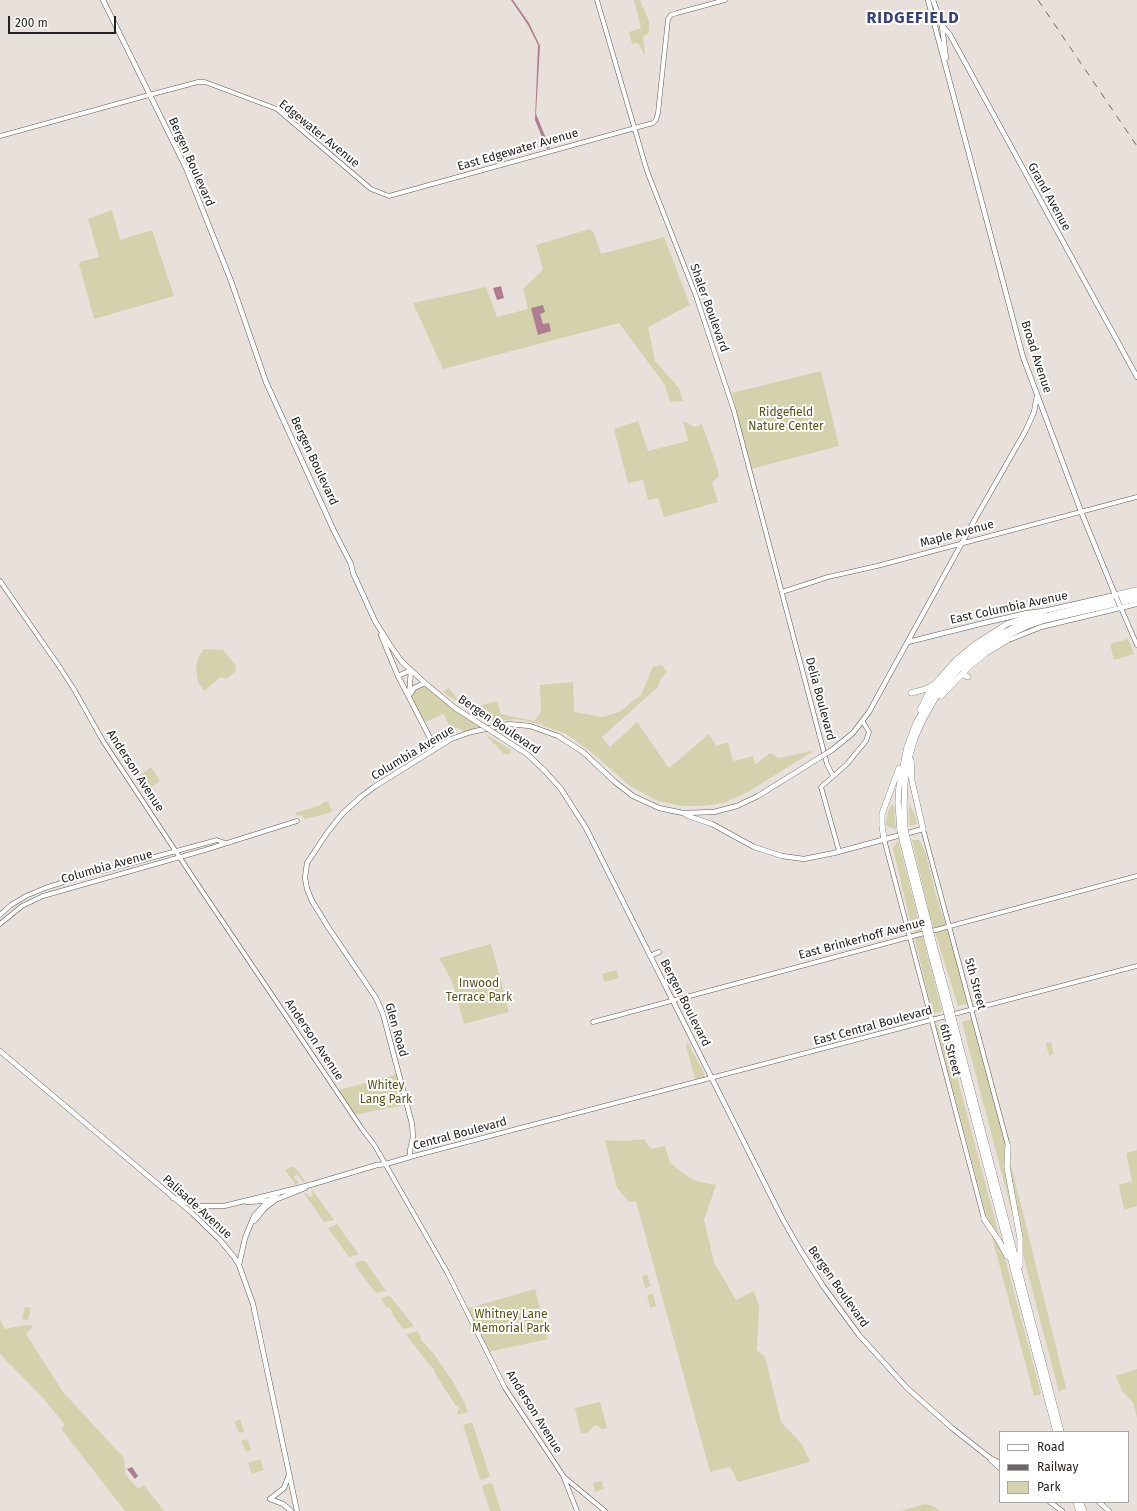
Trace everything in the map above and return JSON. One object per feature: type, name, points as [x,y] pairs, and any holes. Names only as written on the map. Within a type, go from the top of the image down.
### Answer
[{"type":"highway","points":[[1115,596],[1137,590]]},
{"type":"highway","points":[[884,839],[881,823],[883,810],[916,723],[935,691],[953,669],[976,649],[998,635],[1021,624],[1040,617],[1137,594]]},
{"type":"highway","points":[[903,830],[904,789],[912,749],[926,714],[944,686],[962,667],[981,650],[1003,637],[1039,622],[1137,599]]},
{"type":"highway","points":[[911,693],[928,688],[964,653],[986,636],[1016,620],[1044,611]]},
{"type":"highway","points":[[926,714],[964,671],[986,653],[1006,641]]},
{"type":"highway","points":[[964,671],[965,676],[968,678]]},
{"type":"highway","points":[[916,723],[916,718],[923,704],[940,678]]},
{"type":"highway","points":[[912,749],[912,781],[924,828]]},
{"type":"highway","points":[[904,757],[898,797],[904,838],[975,1111],[1013,1266]]},
{"type":"highway","points":[[978,1124],[1048,1391],[1056,1431]]},
{"type":"highway","points":[[1008,1146],[1007,1167],[1020,1238],[1019,1277]]},
{"type":"highway","points":[[984,1219],[1002,1246],[1019,1277]]},
{"type":"highway","points":[[1050,1400],[1061,1431]]},
{"type":"main road","name":"Bergen Boulevard","points":[[103,0],[186,168],[231,281],[266,382],[334,531],[351,564],[353,573],[376,620],[393,649],[411,670],[425,683],[455,708],[521,750],[536,762],[561,789],[586,828],[789,1230],[816,1274],[854,1328],[878,1357],[926,1406],[999,1467]]},
{"type":"main road","points":[[928,0],[931,9]]},
{"type":"main road","points":[[934,0],[942,26]]},
{"type":"main road","name":"Grand Avenue","points":[[931,9],[950,36],[1137,377]]},
{"type":"main road","name":"Broad Avenue","points":[[931,9],[1021,349],[1037,396],[1081,512],[1120,607]]},
{"type":"main road","name":"Broad Avenue","points":[[942,26],[946,65]]},
{"type":"main road","points":[[683,813],[714,812],[737,806],[758,796],[832,750],[847,739],[863,722],[1028,425],[1034,410],[1037,396]]},
{"type":"main road","name":"East Columbia Avenue","points":[[908,642],[1027,613],[1044,611],[1115,596]]},
{"type":"main road","points":[[1006,641],[1041,627],[1137,604]]},
{"type":"main road","points":[[376,620],[398,676],[410,695],[430,738],[439,746]]},
{"type":"main road","points":[[398,676],[411,670],[410,695]]},
{"type":"main road","points":[[410,695],[414,688],[425,683]]},
{"type":"main road","name":"Columbia Avenue","points":[[305,878],[306,869],[310,859],[340,816],[374,787],[439,746],[465,734],[509,724],[530,726],[558,736],[583,752],[632,796],[658,808],[683,813]]},
{"type":"main road","points":[[683,813],[722,829],[754,847],[782,856],[804,859],[924,828]]},
{"type":"main road","name":"Glen Road","points":[[305,878],[307,890],[312,901],[380,1006],[412,1124],[413,1137],[410,1158]]},
{"type":"main road","points":[[650,956],[659,952]]},
{"type":"main road","name":"Palisade Avenue","points":[[0,1051],[216,1235],[239,1265],[253,1304],[297,1511]]},
{"type":"main road","name":"Central Boulevard","points":[[173,1198],[188,1204],[224,1206],[410,1158]]},
{"type":"main road","name":"Central Boulevard","points":[[246,1201],[267,1202],[275,1200],[310,1185]]},
{"type":"main road","name":"Central Boulevard","points":[[239,1265],[242,1246],[254,1216],[267,1202],[282,1192]]},
{"type":"main road","name":"Central Boulevard","points":[[250,1226],[265,1208],[275,1200]]},
{"type":"main road","name":"Bergen Boulevard","points":[[990,1458],[999,1462]]},
{"type":"main road","points":[[290,1474],[284,1488],[270,1499],[283,1504],[291,1511]]},
{"type":"main road","points":[[1051,1503],[1062,1511]]},
{"type":"main road","points":[[1100,1503],[1108,1511]]},
{"type":"street","name":"Shaler Boulevard","points":[[597,0],[651,184],[700,308],[734,411],[790,626]]},
{"type":"street","name":"East Edgewater Avenue","points":[[383,195],[388,196],[650,124],[656,120],[658,113],[668,19],[671,15],[677,13],[725,0]]},
{"type":"street","name":"Edgewater Avenue","points":[[0,136],[149,95],[201,82],[208,83],[280,111],[371,189],[383,195]]},
{"type":"street","name":"Maple Avenue","points":[[782,592],[828,578],[1137,497]]},
{"type":"street","name":"Anderson Avenue","points":[[0,581],[61,669],[103,741],[179,857],[386,1164],[447,1272],[506,1388],[564,1478],[605,1511]]},
{"type":"street","name":"Broad Avenue","points":[[1120,607],[1137,645]]},
{"type":"street","name":"Delia Boulevard","points":[[790,626],[828,764],[833,776]]},
{"type":"street","points":[[839,851],[821,787],[847,764],[868,738],[868,729],[863,722]]},
{"type":"street","name":"Columbia Avenue","points":[[0,924],[22,906],[43,896],[298,821]]},
{"type":"street","name":"5th Street","points":[[924,828],[1008,1146]]},
{"type":"street","name":"6th Street","points":[[884,839],[984,1219]]},
{"type":"street","name":"Columbia Avenue","points":[[0,915],[26,896],[73,879],[217,840],[225,843]]},
{"type":"street","name":"East Brinkerhoff Avenue","points":[[593,1022],[1137,876]]},
{"type":"street","name":"East Central Boulevard","points":[[614,1104],[972,1011],[1137,966]]},
{"type":"street","name":"Central Boulevard","points":[[410,1158],[614,1104]]},
{"type":"street","points":[[564,1478],[577,1511]]},
{"type":"green space","points":[[634,0],[640,0],[649,21],[649,33],[643,36],[645,55],[638,43],[632,44],[629,32],[641,28]]},
{"type":"green space","points":[[112,210],[120,240],[152,230],[174,296],[94,319],[79,264],[80,262],[99,257],[88,219]]},
{"type":"green space","points":[[590,229],[594,233],[601,254],[664,237],[690,305],[648,327],[655,361],[679,388],[683,401],[670,402],[665,385],[619,323],[443,369],[413,303],[486,287],[497,317],[528,309],[523,289],[543,270],[536,245]]},
{"type":"green space","name":"Ridgefield Nature Center","points":[[821,371],[839,446],[751,469],[732,393]]},
{"type":"green space","points":[[638,421],[648,451],[688,441],[683,421],[695,427],[702,424],[719,476],[712,482],[718,502],[664,517],[658,498],[648,500],[643,480],[628,483],[614,429]]},
{"type":"green space","points":[[1128,639],[1134,654],[1114,660],[1110,644]]},
{"type":"green space","points":[[204,649],[223,650],[235,664],[236,671],[226,679],[221,677],[204,691],[198,682],[196,668],[198,658]]},
{"type":"green space","points":[[662,665],[667,672],[661,678],[658,687],[602,737],[610,747],[637,722],[669,768],[709,734],[716,746],[728,742],[733,761],[753,756],[755,765],[770,753],[780,758],[812,752],[746,793],[723,803],[702,806],[682,806],[658,801],[630,786],[590,751],[566,734],[539,724],[517,719],[487,722],[443,692],[449,688],[467,707],[472,708],[497,701],[501,714],[534,721],[541,712],[540,685],[573,682],[574,712],[603,717],[619,712],[641,695],[653,667]]},
{"type":"green space","points":[[425,683],[487,728],[466,733],[457,728],[451,730],[444,714],[423,723],[409,697],[411,693]]},
{"type":"green space","points":[[485,734],[510,749],[511,753],[504,754]]},
{"type":"green space","points":[[151,767],[160,781],[143,793],[134,780]]},
{"type":"green space","points":[[326,801],[330,804],[329,806],[333,810],[329,813],[305,819],[301,815],[298,816],[295,813],[318,806]]},
{"type":"green space","points":[[909,803],[916,818],[917,824],[909,826]]},
{"type":"green space","points":[[892,804],[894,807],[896,830],[885,825],[889,809]]},
{"type":"green space","points":[[898,840],[942,1011],[933,1014],[893,849]]},
{"type":"green space","points":[[912,840],[919,840],[925,851],[935,892],[971,1002],[958,1006],[930,916]]},
{"type":"green space","name":"Inwood Terrace Park","points":[[491,944],[509,1012],[464,1024],[452,981],[439,958]]},
{"type":"green space","points":[[617,970],[619,978],[604,982],[602,974]]},
{"type":"green space","points":[[975,1018],[1066,1388],[1059,1392],[962,1022]]},
{"type":"green space","points":[[943,1024],[1041,1394],[1034,1396],[936,1025]]},
{"type":"green space","points":[[1051,1042],[1054,1054],[1049,1056],[1046,1043]]},
{"type":"green space","points":[[688,1043],[705,1075],[704,1077],[697,1079],[695,1078],[686,1045]]},
{"type":"green space","name":"Whitey Lang Park","points":[[398,1074],[406,1105],[353,1115],[336,1091]]},
{"type":"green space","points":[[644,1139],[651,1149],[665,1146],[670,1163],[690,1178],[700,1182],[716,1185],[704,1220],[714,1262],[736,1300],[754,1291],[759,1307],[757,1350],[765,1357],[781,1422],[802,1444],[810,1462],[738,1482],[730,1467],[710,1472],[636,1201],[629,1202],[617,1188],[605,1140],[623,1141]]},
{"type":"green space","points":[[1137,1150],[1137,1206],[1124,1210],[1119,1185],[1132,1181],[1126,1153]]},
{"type":"green space","points":[[292,1166],[293,1168],[295,1167],[305,1181],[303,1182],[297,1174],[294,1177],[299,1183],[295,1184],[285,1170]]},
{"type":"green space","points":[[311,1191],[313,1191],[334,1220],[324,1222],[304,1193],[311,1197],[313,1195]]},
{"type":"green space","points":[[337,1224],[359,1255],[349,1257],[328,1228]]},
{"type":"green space","points":[[365,1261],[386,1291],[376,1293],[355,1266],[355,1263]]},
{"type":"green space","points":[[647,1274],[651,1286],[645,1288],[642,1276]]},
{"type":"green space","name":"Whitney Lane Memorial Park","points":[[535,1289],[548,1339],[488,1352],[466,1309]]},
{"type":"green space","points":[[653,1294],[656,1306],[650,1308],[647,1295]]},
{"type":"green space","points":[[390,1296],[413,1327],[403,1329],[392,1314],[389,1307],[387,1308],[381,1298]]},
{"type":"green space","points":[[25,1307],[31,1308],[28,1320],[22,1319]]},
{"type":"green space","points":[[0,1320],[5,1329],[26,1325],[33,1326],[26,1334],[63,1392],[124,1458],[125,1474],[138,1489],[144,1485],[164,1511],[125,1511],[62,1430],[64,1424],[44,1399],[0,1354]]},
{"type":"green space","points":[[417,1331],[421,1337],[421,1340],[434,1354],[453,1382],[468,1412],[458,1415],[457,1411],[460,1409],[458,1405],[456,1406],[434,1372],[435,1369],[432,1368],[407,1336],[407,1334]]},
{"type":"green space","points":[[1137,1369],[1137,1418],[1133,1403],[1122,1391],[1116,1376]]},
{"type":"green space","points":[[600,1402],[607,1428],[602,1429],[598,1426],[594,1426],[589,1432],[581,1434],[575,1408]]},
{"type":"green space","points":[[240,1419],[244,1431],[239,1433],[234,1422]]},
{"type":"green space","points":[[472,1422],[490,1476],[482,1480],[480,1479],[463,1425]]},
{"type":"green space","points":[[247,1439],[251,1450],[246,1452],[241,1441]]},
{"type":"green space","points":[[260,1459],[264,1470],[252,1474],[248,1463]]},
{"type":"green space","points":[[602,1481],[604,1489],[595,1492],[593,1483]]},
{"type":"green space","points":[[490,1483],[493,1485],[501,1511],[490,1511],[482,1487],[483,1485]]},
{"type":"green space","points":[[925,1504],[933,1506],[940,1511],[900,1511]]},
{"type":"shaded area","points":[[511,0],[513,0],[529,23],[540,46],[536,114],[550,148],[547,149],[535,120],[538,45],[528,25]]},
{"type":"shaded area","points":[[501,286],[504,298],[497,300],[493,288]]},
{"type":"shaded area","points":[[543,305],[545,312],[540,314],[543,324],[549,323],[551,331],[538,335],[531,308]]},
{"type":"shaded area","points":[[132,1467],[138,1476],[135,1479],[127,1469]]},
{"type":"railway","points":[[1038,0],[1137,146]]},
{"type":"district","name":"RIDGEFIELD","points":[[913,19]]}]
